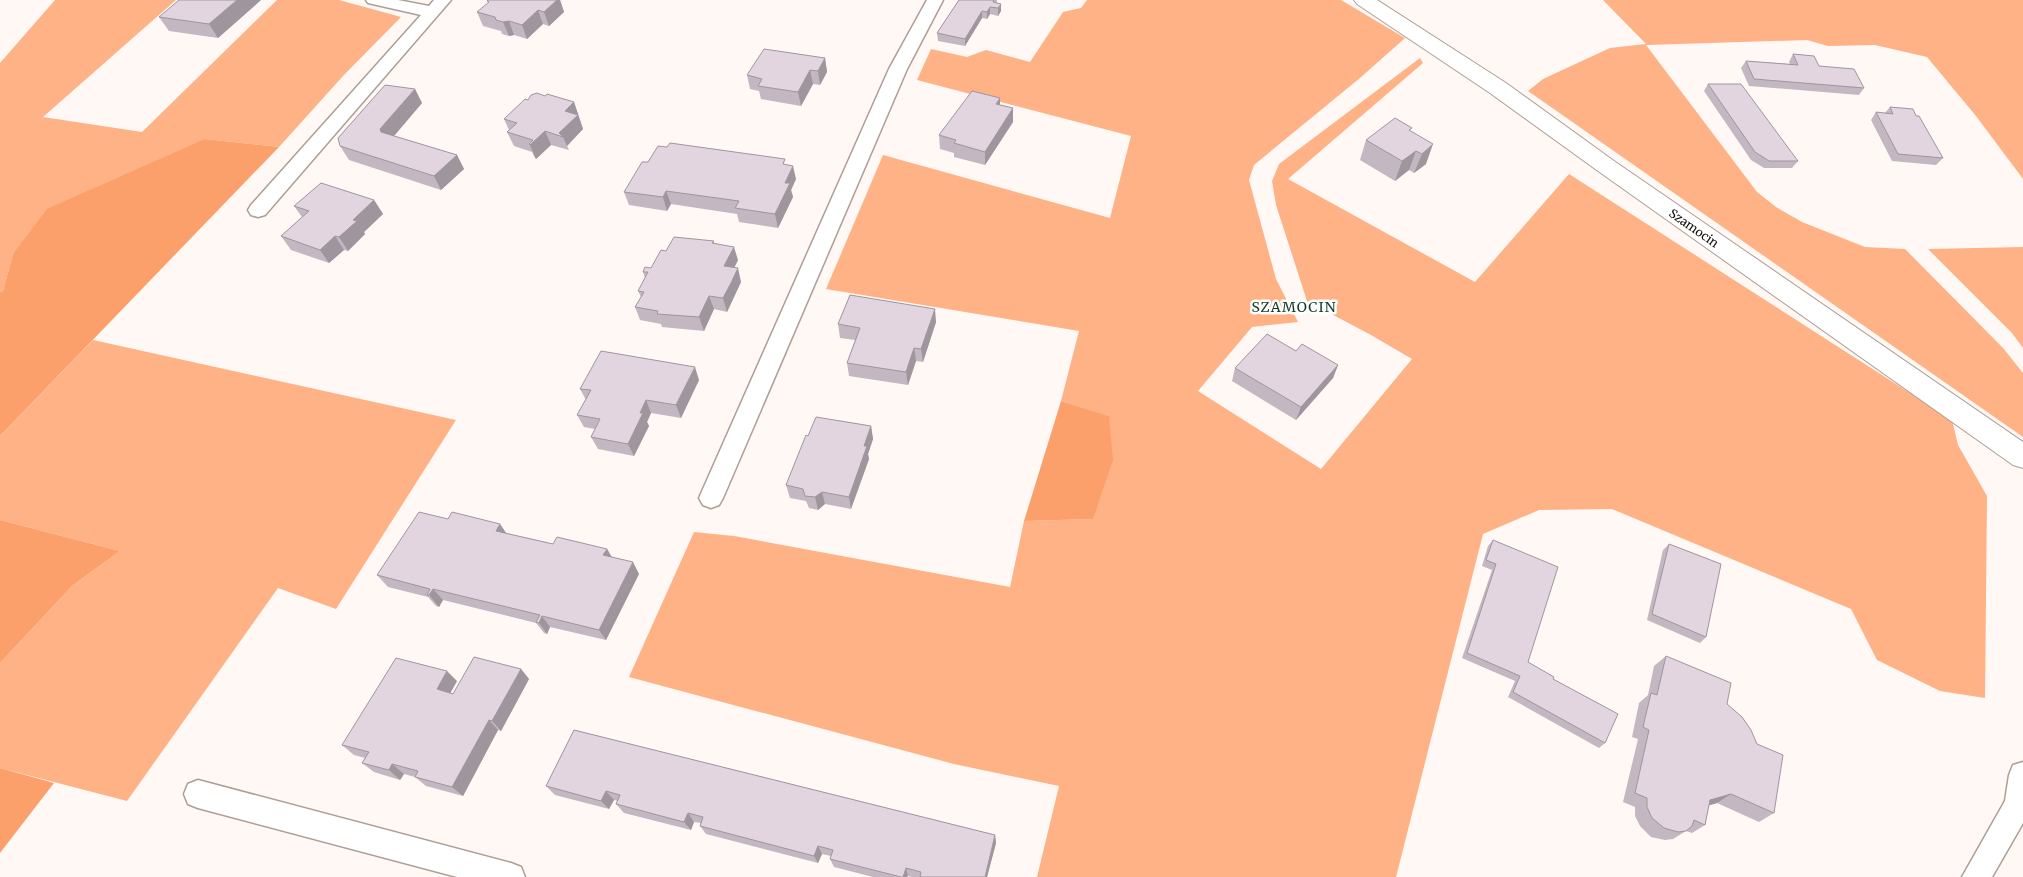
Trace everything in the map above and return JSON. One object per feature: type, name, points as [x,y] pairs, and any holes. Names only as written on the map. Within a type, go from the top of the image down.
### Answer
[{"type":"street","name":"Szamocin","points":[[1364,0],[1498,88],[1606,166],[2023,457]]},
{"type":"lane","points":[[374,0],[438,6]]},
{"type":"lane","points":[[712,498],[898,69],[935,0]]},
{"type":"lane","points":[[258,210],[438,6]]},
{"type":"lane","points":[[1976,877],[2018,805],[2023,775]]},
{"type":"lane","points":[[198,794],[511,877]]},
{"type":"shaded area","points":[[55,0],[176,0],[43,117],[142,132],[277,0],[339,0],[401,17],[343,76],[279,147],[205,139],[13,254],[3,291],[0,292],[0,63]]},
{"type":"shaded area","points":[[1087,0],[1341,0],[1405,38],[1360,78],[1254,165],[1249,180],[1276,279],[1298,322],[1252,327],[1198,391],[1321,469],[1412,359],[1307,301],[1276,205],[1272,181],[1279,164],[1420,58],[1423,63],[1288,179],[1475,282],[1569,174],[1952,420],[1958,445],[1987,496],[1985,698],[1940,691],[1877,660],[1851,609],[1612,509],[1539,510],[1483,534],[1396,877],[1037,877],[1059,786],[954,764],[629,677],[694,532],[734,536],[1010,587],[1024,521],[1093,519],[1108,416],[1061,401],[1079,331],[826,289],[883,155],[1110,218],[1131,136],[917,80],[931,49],[967,57],[986,50],[1030,62],[1063,12],[1081,8]]},
{"type":"shaded area","points":[[1603,0],[2023,0],[2023,179],[1976,116],[1927,57],[1875,45],[1828,46],[1807,40],[1646,45],[1757,192],[1776,207],[1802,222],[1865,247],[1905,249],[2003,348],[2023,373],[2023,437],[1528,91],[1543,79],[1610,48],[1646,44]]},
{"type":"shaded area","points":[[205,139],[279,147],[0,436],[0,292],[3,291],[13,254],[47,209]]},
{"type":"shaded area","points":[[2023,247],[2023,348],[2012,333],[1928,249]]},
{"type":"shaded area","points":[[93,340],[456,420],[336,609],[278,588],[127,801],[0,768],[0,663],[72,586],[120,551],[0,520],[0,436]]},
{"type":"shaded area","points":[[1061,401],[1109,416],[1113,460],[1093,519],[1024,521]]},
{"type":"shaded area","points":[[0,520],[120,551],[72,586],[0,663]]},
{"type":"shaded area","points":[[0,768],[54,783],[0,853]]},
{"type":"building","points":[[179,0],[237,0],[209,24],[159,17]]},
{"type":"building","points":[[488,0],[557,0],[544,12],[538,10],[522,25],[496,20],[495,17],[477,12],[489,2]]},
{"type":"building","points":[[959,0],[994,0],[993,2],[1001,4],[998,8],[990,7],[987,12],[982,11],[965,39],[937,33]]},
{"type":"building","points":[[764,49],[825,58],[818,71],[810,70],[798,92],[758,86],[762,79],[747,75]]},
{"type":"building","points":[[1793,54],[1814,56],[1819,66],[1854,69],[1864,88],[1754,79],[1746,61],[1798,65]]},
{"type":"building","points":[[1708,84],[1741,84],[1798,161],[1769,161],[1755,152]]},
{"type":"building","points":[[385,85],[415,89],[380,129],[381,132],[457,155],[434,176],[340,146],[338,138]]},
{"type":"building","points":[[972,91],[1000,98],[996,104],[1013,108],[985,152],[954,143],[956,140],[939,135]]},
{"type":"building","points":[[537,93],[574,102],[565,111],[578,115],[559,133],[563,137],[545,131],[530,145],[533,140],[507,132],[517,123],[504,119],[525,99],[528,100],[531,95]]},
{"type":"building","points":[[1890,107],[1913,109],[1943,158],[1898,154],[1876,112],[1893,114]]},
{"type":"building","points":[[1395,118],[1412,128],[1409,130],[1433,144],[1422,154],[1416,151],[1402,161],[1366,140]]},
{"type":"building","points":[[670,143],[785,159],[783,164],[793,166],[785,183],[790,183],[775,214],[735,208],[739,201],[666,191],[663,197],[624,192],[642,162],[648,162],[658,146],[667,147]]},
{"type":"building","points":[[321,183],[374,200],[353,220],[357,221],[339,237],[335,236],[320,250],[281,236],[309,211],[294,206]]},
{"type":"building","points":[[674,237],[714,241],[712,243],[734,247],[724,266],[738,268],[731,283],[723,298],[709,296],[699,317],[657,314],[658,311],[635,307],[644,292],[638,291],[648,272],[643,272],[645,267],[651,268],[661,250],[666,251]]},
{"type":"building","points":[[850,295],[935,309],[921,349],[914,348],[906,372],[847,363],[860,328],[838,324]]},
{"type":"building","points":[[1267,334],[1296,351],[1302,344],[1338,365],[1301,407],[1235,368]]},
{"type":"building","points":[[601,351],[695,367],[676,405],[646,400],[640,413],[643,413],[628,444],[591,437],[600,419],[577,415],[591,390],[580,389]]},
{"type":"building","points":[[816,417],[871,426],[864,446],[867,446],[849,497],[822,492],[815,497],[805,496],[803,489],[786,485],[806,435],[808,436]]},
{"type":"building","points":[[419,512],[448,519],[452,512],[500,524],[496,531],[553,544],[557,537],[607,549],[603,555],[633,562],[599,630],[542,616],[539,623],[536,622],[540,615],[433,589],[427,595],[430,589],[377,575]]},
{"type":"building","points":[[1493,540],[1558,567],[1528,662],[1554,677],[1553,679],[1618,714],[1605,743],[1513,692],[1520,676],[1467,653],[1496,564],[1486,560]]},
{"type":"building","points":[[1669,544],[1721,564],[1706,637],[1652,614]]},
{"type":"building","points":[[1666,656],[1731,683],[1727,704],[1742,717],[1751,730],[1757,744],[1783,755],[1774,813],[1731,794],[1710,800],[1705,825],[1694,820],[1692,826],[1686,831],[1678,832],[1664,828],[1652,818],[1647,807],[1647,798],[1635,793],[1649,730],[1643,727],[1651,693],[1657,695]]},
{"type":"building","points":[[474,657],[521,669],[492,721],[489,720],[452,787],[415,777],[418,771],[392,764],[389,770],[362,763],[369,752],[342,745],[396,658],[447,671],[437,689],[453,694]]},
{"type":"building","points":[[574,730],[995,835],[985,877],[920,877],[921,872],[906,868],[903,877],[901,877],[830,859],[833,850],[818,846],[814,856],[700,826],[703,817],[688,813],[684,822],[616,804],[620,795],[606,791],[601,801],[546,786]]},
{"type":"district","name":"SZAMOCIN","points":[[1294,307]]}]
